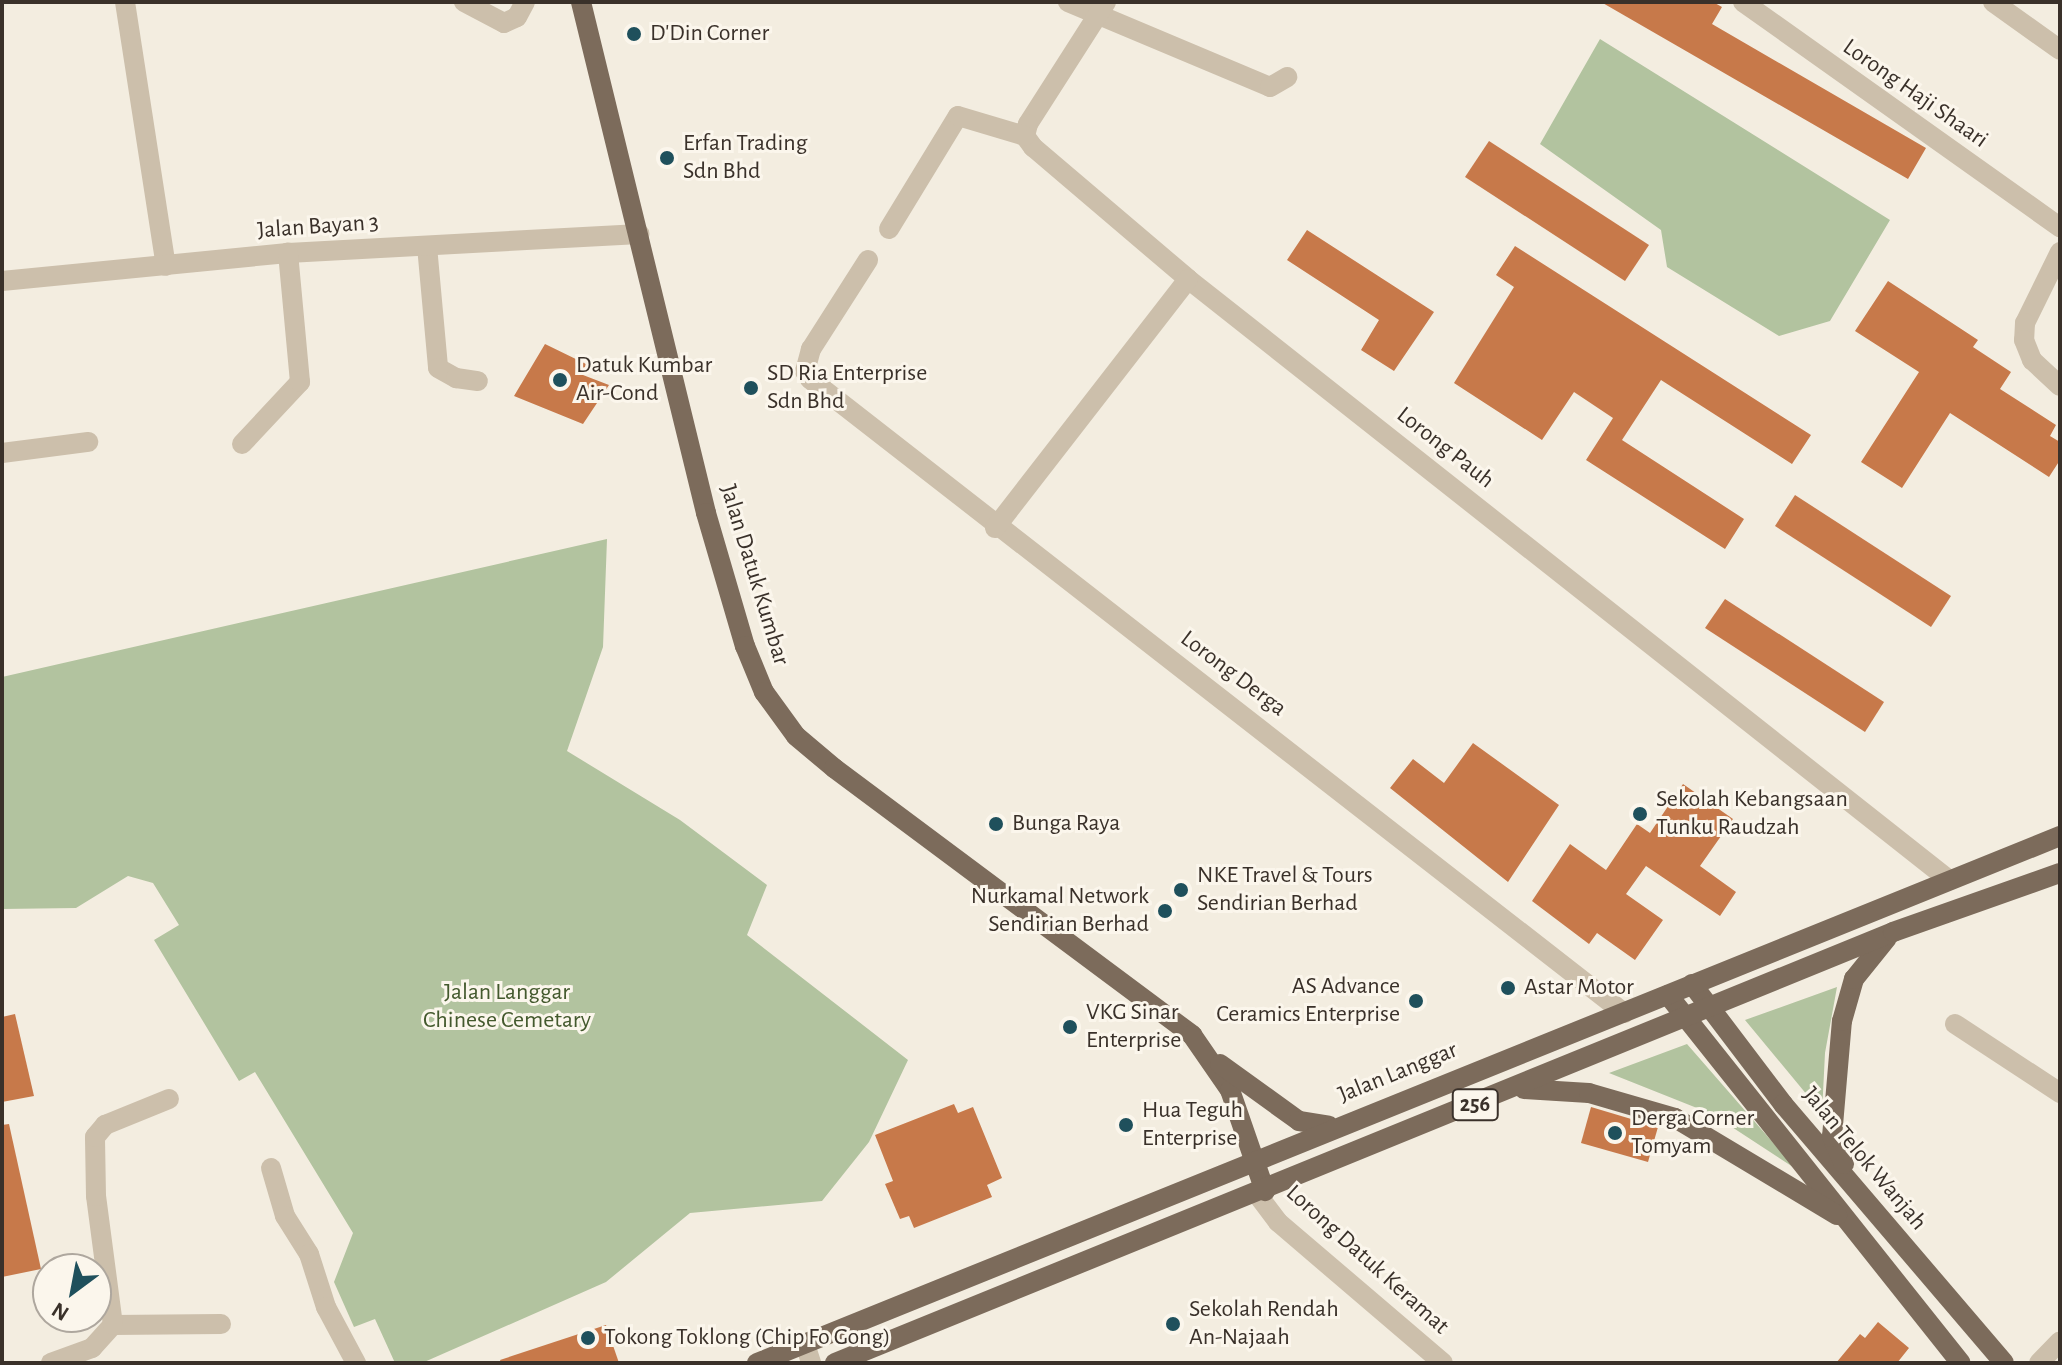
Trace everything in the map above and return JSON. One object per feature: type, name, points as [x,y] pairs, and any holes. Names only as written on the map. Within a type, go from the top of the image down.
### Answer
[{"type":"main road","name":"Jalan Datuk Kumbar","points":[[581,2],[706,513],[745,646],[764,692],[796,736],[834,768],[1192,1035],[1230,1090],[1255,1160],[1261,1192]]},
{"type":"main road","name":"Jalan Langgar","points":[[757,1363],[808,1353],[1335,1126],[1624,1013],[2060,836]]},
{"type":"main road","name":"256","points":[[835,1363],[1686,1021],[1893,932],[2060,873]]},
{"type":"main road","points":[[1865,1200],[1832,1137],[1833,1073],[1854,979],[1893,932]]},
{"type":"main road","name":"Jalan Telok Wanjah","points":[[1692,984],[1709,1010],[1865,1200],[2004,1363]]},
{"type":"main road","points":[[1668,995],[1961,1363]]},
{"type":"main road","points":[[1192,1035],[1220,1064],[1285,1113],[1312,1126],[1335,1126]]},
{"type":"main road","points":[[1514,1088],[1589,1093],[1675,1118],[1844,1219]]},
{"type":"street","points":[[125,2],[166,266]]},
{"type":"street","points":[[464,2],[504,23],[517,17],[525,2]]},
{"type":"street","points":[[1068,2],[1102,10],[1270,87],[1287,77]]},
{"type":"street","name":"Lorong Haji Shaari","points":[[1743,2],[1759,18],[2060,227]]},
{"type":"street","points":[[1993,2],[2060,50]]},
{"type":"street","points":[[889,229],[958,116],[966,114],[1025,136],[1102,10]]},
{"type":"street","name":"Lorong Pauh","points":[[1025,136],[1188,279],[1949,880]]},
{"type":"street","name":"Jalan Bayan 3","points":[[2,281],[288,253],[639,234]]},
{"type":"street","points":[[427,246],[438,368],[456,378],[478,381]]},
{"type":"street","points":[[2060,252],[2025,323],[2024,340],[2032,360],[2060,386]]},
{"type":"street","points":[[242,444],[300,382],[288,253]]},
{"type":"street","name":"Lorong Derga","points":[[868,260],[811,349],[805,371],[810,379],[995,528],[1323,774],[1624,1013]]},
{"type":"street","points":[[995,528],[1188,279]]},
{"type":"street","points":[[2,453],[88,442]]},
{"type":"street","points":[[1955,1024],[2060,1093]]},
{"type":"street","points":[[113,1325],[92,1143],[105,1125],[169,1099]]},
{"type":"street","points":[[271,1168],[285,1216],[309,1254],[326,1307],[356,1363]]},
{"type":"street","name":"Lorong Datuk Keramat","points":[[1261,1192],[1278,1222],[1443,1363]]},
{"type":"street","points":[[51,1363],[92,1348],[113,1325],[221,1324]]},
{"type":"street","points":[[2039,1363],[2060,1341]]},
{"type":"green space","points":[[1600,39],[1890,220],[1830,321],[1779,336],[1667,267],[1661,230],[1540,144]]},
{"type":"green space","name":"Jalan Langgar Chinese Cemetary","points":[[607,539],[603,647],[567,751],[680,820],[767,885],[747,935],[908,1060],[869,1142],[822,1201],[690,1213],[606,1282],[422,1363],[395,1363],[375,1319],[354,1327],[334,1282],[353,1233],[255,1072],[239,1081],[154,940],[179,925],[153,883],[128,876],[76,908],[2,909],[2,677]]},
{"type":"green space","points":[[1837,987],[1825,1053],[1822,1113],[1745,1020]]},
{"type":"green space","points":[[1687,1044],[1796,1169],[1712,1114],[1609,1073]]},
{"type":"building","points":[[1601,2],[1713,2],[1722,7],[1712,24],[1926,148],[1908,179]]},
{"type":"building","points":[[1489,141],[1649,245],[1625,281],[1465,177]]},
{"type":"building","points":[[1307,230],[1434,312],[1394,371],[1361,350],[1379,320],[1287,260]]},
{"type":"building","points":[[1515,246],[1811,435],[1792,464],[1661,380],[1622,440],[1744,519],[1725,549],[1586,460],[1613,418],[1574,392],[1542,440],[1454,383],[1514,287],[1496,275]]},
{"type":"building","points":[[1888,281],[1978,340],[1973,347],[2011,372],[2000,389],[2056,425],[2050,436],[2060,442],[2060,460],[2049,477],[1950,413],[1902,488],[1861,462],[1919,372],[1855,331]]},
{"type":"building","name":"Datuk Kumbar Air-Cond","points":[[545,344],[586,364],[583,375],[609,385],[583,424],[514,396]]},
{"type":"building","points":[[1795,495],[1951,596],[1931,627],[1775,526]]},
{"type":"building","points":[[1725,599],[1884,702],[1865,732],[1705,628]]},
{"type":"building","points":[[1473,743],[1559,805],[1508,882],[1390,788],[1413,759],[1444,783]]},
{"type":"building","points":[[1683,784],[1733,819],[1700,866],[1736,892],[1720,916],[1646,866],[1626,894],[1663,920],[1635,960],[1597,933],[1589,944],[1532,901],[1570,844],[1606,870],[1637,824],[1650,833]]},
{"type":"building","points":[[15,1014],[34,1096],[2,1102],[2,1017]]},
{"type":"building","points":[[954,1104],[958,1113],[973,1107],[1002,1178],[987,1185],[992,1197],[914,1228],[909,1216],[900,1219],[885,1184],[893,1181],[875,1135]]},
{"type":"building","points":[[1591,1107],[1658,1127],[1648,1162],[1581,1143]]},
{"type":"building","points":[[9,1124],[37,1253],[32,1253],[32,1271],[2,1277],[2,1125]]},
{"type":"building","points":[[1878,1322],[1909,1348],[1897,1363],[1836,1363],[1860,1334],[1865,1338]]},
{"type":"building","name":"Tokong Toklong (Chip Fo Gong)","points":[[606,1325],[619,1363],[501,1363],[500,1360]]},
{"type":"place","name":"D'Din Corner","points":[[634,34]]},
{"type":"place","name":"Erfan Trading Sdn Bhd","points":[[667,158]]},
{"type":"place","name":"Datuk Kumbar Air-Cond","points":[[560,380]]},
{"type":"place","name":"SD Ria Enterprise Sdn Bhd","points":[[751,388]]},
{"type":"place","name":"Sekolah Kebangsaan Tunku Raudzah","points":[[1640,814]]},
{"type":"place","name":"Bunga Raya","points":[[996,824]]},
{"type":"place","name":"NKE Travel & Tours Sendirian Berhad","points":[[1181,890]]},
{"type":"place","name":"Nurkamal Network Sendirian Berhad","points":[[1165,911]]},
{"type":"place","name":"Astar Motor","points":[[1508,988]]},
{"type":"place","name":"AS Advance Ceramics Enterprise","points":[[1416,1001]]},
{"type":"place","name":"VKG Sinar Enterprise","points":[[1070,1027]]},
{"type":"place","name":"Hua Teguh Enterprise","points":[[1126,1125]]},
{"type":"place","name":"Derga Corner Tomyam","points":[[1615,1133]]},
{"type":"place","name":"Sekolah Rendah An-Najaah","points":[[1173,1324]]},
{"type":"place","name":"Tokong Toklong (Chip Fo Gong)","points":[[588,1338]]}]
